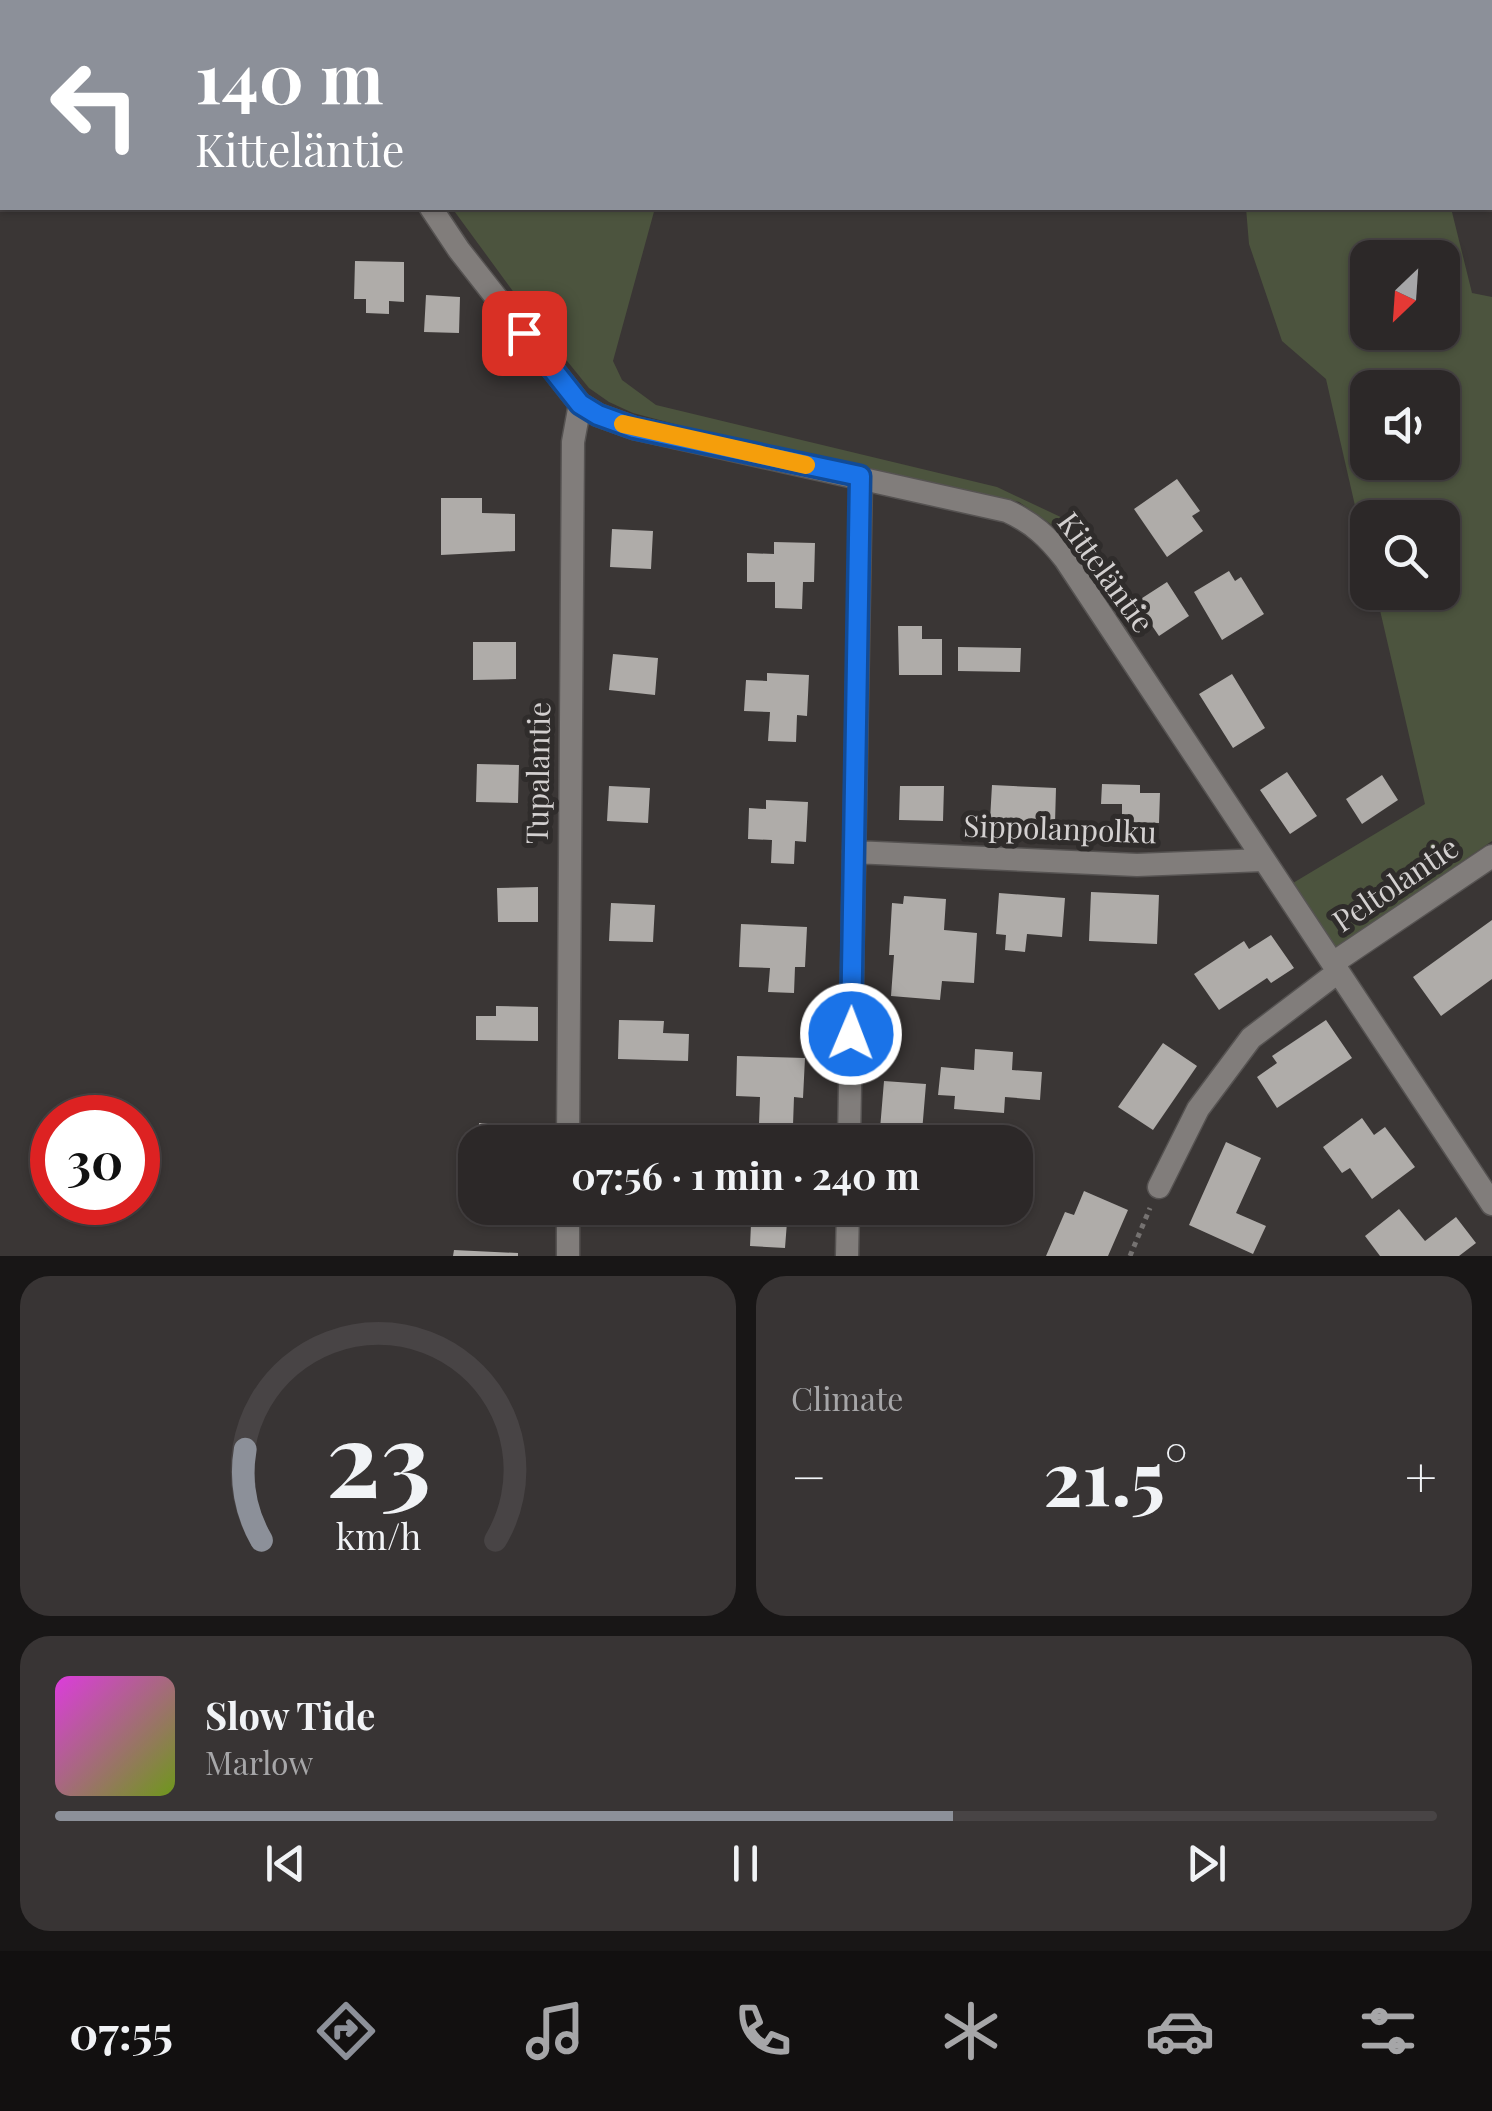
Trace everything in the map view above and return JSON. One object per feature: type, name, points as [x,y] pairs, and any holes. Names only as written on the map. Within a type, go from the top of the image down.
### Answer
[{"type":"street","name":"Kitteläntie","points":[[431,210],[580,404],[598,415],[634,428],[1007,512],[1044,532],[1492,1204]]},
{"type":"street","name":"Tupalantie","points":[[568,1125],[572,442],[580,404]]},
{"type":"street","points":[[849,1125],[860,476]]},
{"type":"street","name":"Sippolanpolku","points":[[854,852],[1137,865],[1263,860]]},
{"type":"street","name":"Peltolantie","points":[[1160,1187],[1198,1109],[1251,1038],[1336,968],[1492,856]]},
{"type":"street","points":[[568,1225],[568,1256]]},
{"type":"street","points":[[848,1225],[848,1256]]},
{"type":"path","points":[[1130,1256],[1160,1187]]},
{"type":"green space","points":[[453,210],[654,210],[613,361],[622,380],[656,405],[997,487],[1067,520],[1055,527],[1019,502],[633,413],[589,388]]},
{"type":"green space","points":[[1246,210],[1451,210],[1459,240],[1350,240],[1350,350],[1460,350],[1460,244],[1472,293],[1492,297],[1492,841],[1336,948],[1293,883],[1425,804],[1380,610],[1460,610],[1460,500],[1354,500],[1326,379],[1282,341],[1249,244]]},
{"type":"building","points":[[355,261],[404,262],[404,302],[389,301],[389,314],[366,313],[366,299],[354,299]]},
{"type":"building","points":[[426,295],[460,297],[459,333],[424,332]]},
{"type":"building","points":[[1177,479],[1200,511],[1192,516],[1203,531],[1167,557],[1134,509]]},
{"type":"building","points":[[441,498],[482,498],[482,513],[515,514],[515,551],[441,555]]},
{"type":"building","points":[[612,529],[653,531],[651,569],[610,567]]},
{"type":"building","points":[[774,542],[815,543],[814,582],[803,582],[802,609],[775,608],[775,582],[747,582],[747,553],[774,554]]},
{"type":"building","points":[[1229,571],[1235,581],[1241,577],[1264,614],[1222,640],[1194,592]]},
{"type":"building","points":[[1167,582],[1189,616],[1159,636],[1136,602]]},
{"type":"building","points":[[898,626],[922,626],[922,639],[942,639],[942,675],[899,675]]},
{"type":"building","points":[[473,642],[516,642],[516,679],[473,680]]},
{"type":"building","points":[[958,647],[1021,648],[1020,672],[958,671]]},
{"type":"building","points":[[613,654],[658,658],[655,695],[609,690]]},
{"type":"building","points":[[767,673],[809,675],[807,716],[797,715],[796,742],[768,741],[770,712],[744,711],[746,680],[767,681]]},
{"type":"building","points":[[1232,674],[1265,728],[1233,748],[1199,694]]},
{"type":"building","points":[[477,764],[519,765],[518,803],[476,802]]},
{"type":"building","points":[[1287,772],[1317,816],[1290,834],[1260,790]]},
{"type":"building","points":[[1382,775],[1398,800],[1362,824],[1346,799]]},
{"type":"building","points":[[1102,784],[1140,785],[1140,793],[1160,793],[1159,823],[1122,822],[1122,804],[1101,804]]},
{"type":"building","points":[[992,785],[1056,788],[1055,823],[990,820]]},
{"type":"building","points":[[609,786],[650,788],[648,823],[607,821]]},
{"type":"building","points":[[900,786],[944,786],[943,821],[899,820]]},
{"type":"building","points":[[766,800],[808,802],[806,842],[795,841],[794,864],[771,863],[772,840],[748,839],[749,808],[766,809]]},
{"type":"building","points":[[538,887],[538,922],[498,922],[497,888]]},
{"type":"building","points":[[1091,892],[1159,895],[1157,944],[1089,941]]},
{"type":"building","points":[[999,893],[1065,898],[1062,937],[1027,934],[1025,952],[1005,950],[1006,935],[996,934]]},
{"type":"building","points":[[904,896],[946,899],[944,930],[977,933],[974,983],[942,981],[940,1000],[891,996],[892,903],[903,904]]},
{"type":"building","points":[[611,903],[655,905],[653,942],[609,941]]},
{"type":"building","points":[[1492,920],[1492,979],[1441,1016],[1413,977]]},
{"type":"building","points":[[741,924],[807,927],[805,967],[795,967],[794,993],[768,992],[770,968],[739,967]]},
{"type":"building","points":[[1271,935],[1294,968],[1271,983],[1267,978],[1219,1010],[1194,974],[1244,941],[1249,949]]},
{"type":"building","points":[[496,1006],[538,1007],[538,1041],[476,1040],[476,1016],[496,1016]]},
{"type":"building","points":[[619,1020],[664,1021],[663,1033],[689,1034],[688,1061],[618,1059]]},
{"type":"building","points":[[1326,1020],[1352,1058],[1277,1108],[1257,1077],[1277,1063],[1272,1056]]},
{"type":"building","points":[[1163,1043],[1197,1066],[1153,1130],[1118,1107]]},
{"type":"building","points":[[975,1049],[1013,1052],[1012,1070],[1042,1072],[1040,1100],[1005,1097],[1004,1113],[954,1109],[955,1096],[938,1095],[941,1067],[974,1070]]},
{"type":"building","points":[[737,1056],[805,1058],[803,1098],[794,1097],[793,1125],[759,1124],[760,1097],[736,1096]]},
{"type":"building","points":[[884,1081],[926,1084],[923,1125],[880,1125]]},
{"type":"building","points":[[1362,1118],[1374,1135],[1385,1127],[1415,1167],[1372,1199],[1350,1168],[1342,1173],[1323,1147]]},
{"type":"building","points":[[1226,1142],[1261,1158],[1236,1213],[1266,1226],[1253,1254],[1189,1225]]},
{"type":"building","points":[[1084,1191],[1128,1210],[1108,1256],[1046,1256],[1065,1212],[1074,1215]]},
{"type":"building","points":[[1399,1209],[1425,1241],[1456,1217],[1476,1243],[1459,1256],[1380,1256],[1365,1236]]},
{"type":"building","points":[[751,1225],[787,1225],[785,1248],[750,1246]]},
{"type":"building","points":[[454,1250],[518,1253],[518,1256],[453,1256]]},
{"type":"slow traffic","points":[[623,424],[806,465]]},
{"type":"route","points":[[524,333],[580,404],[598,415],[634,428],[860,476],[851,1034]]}]
